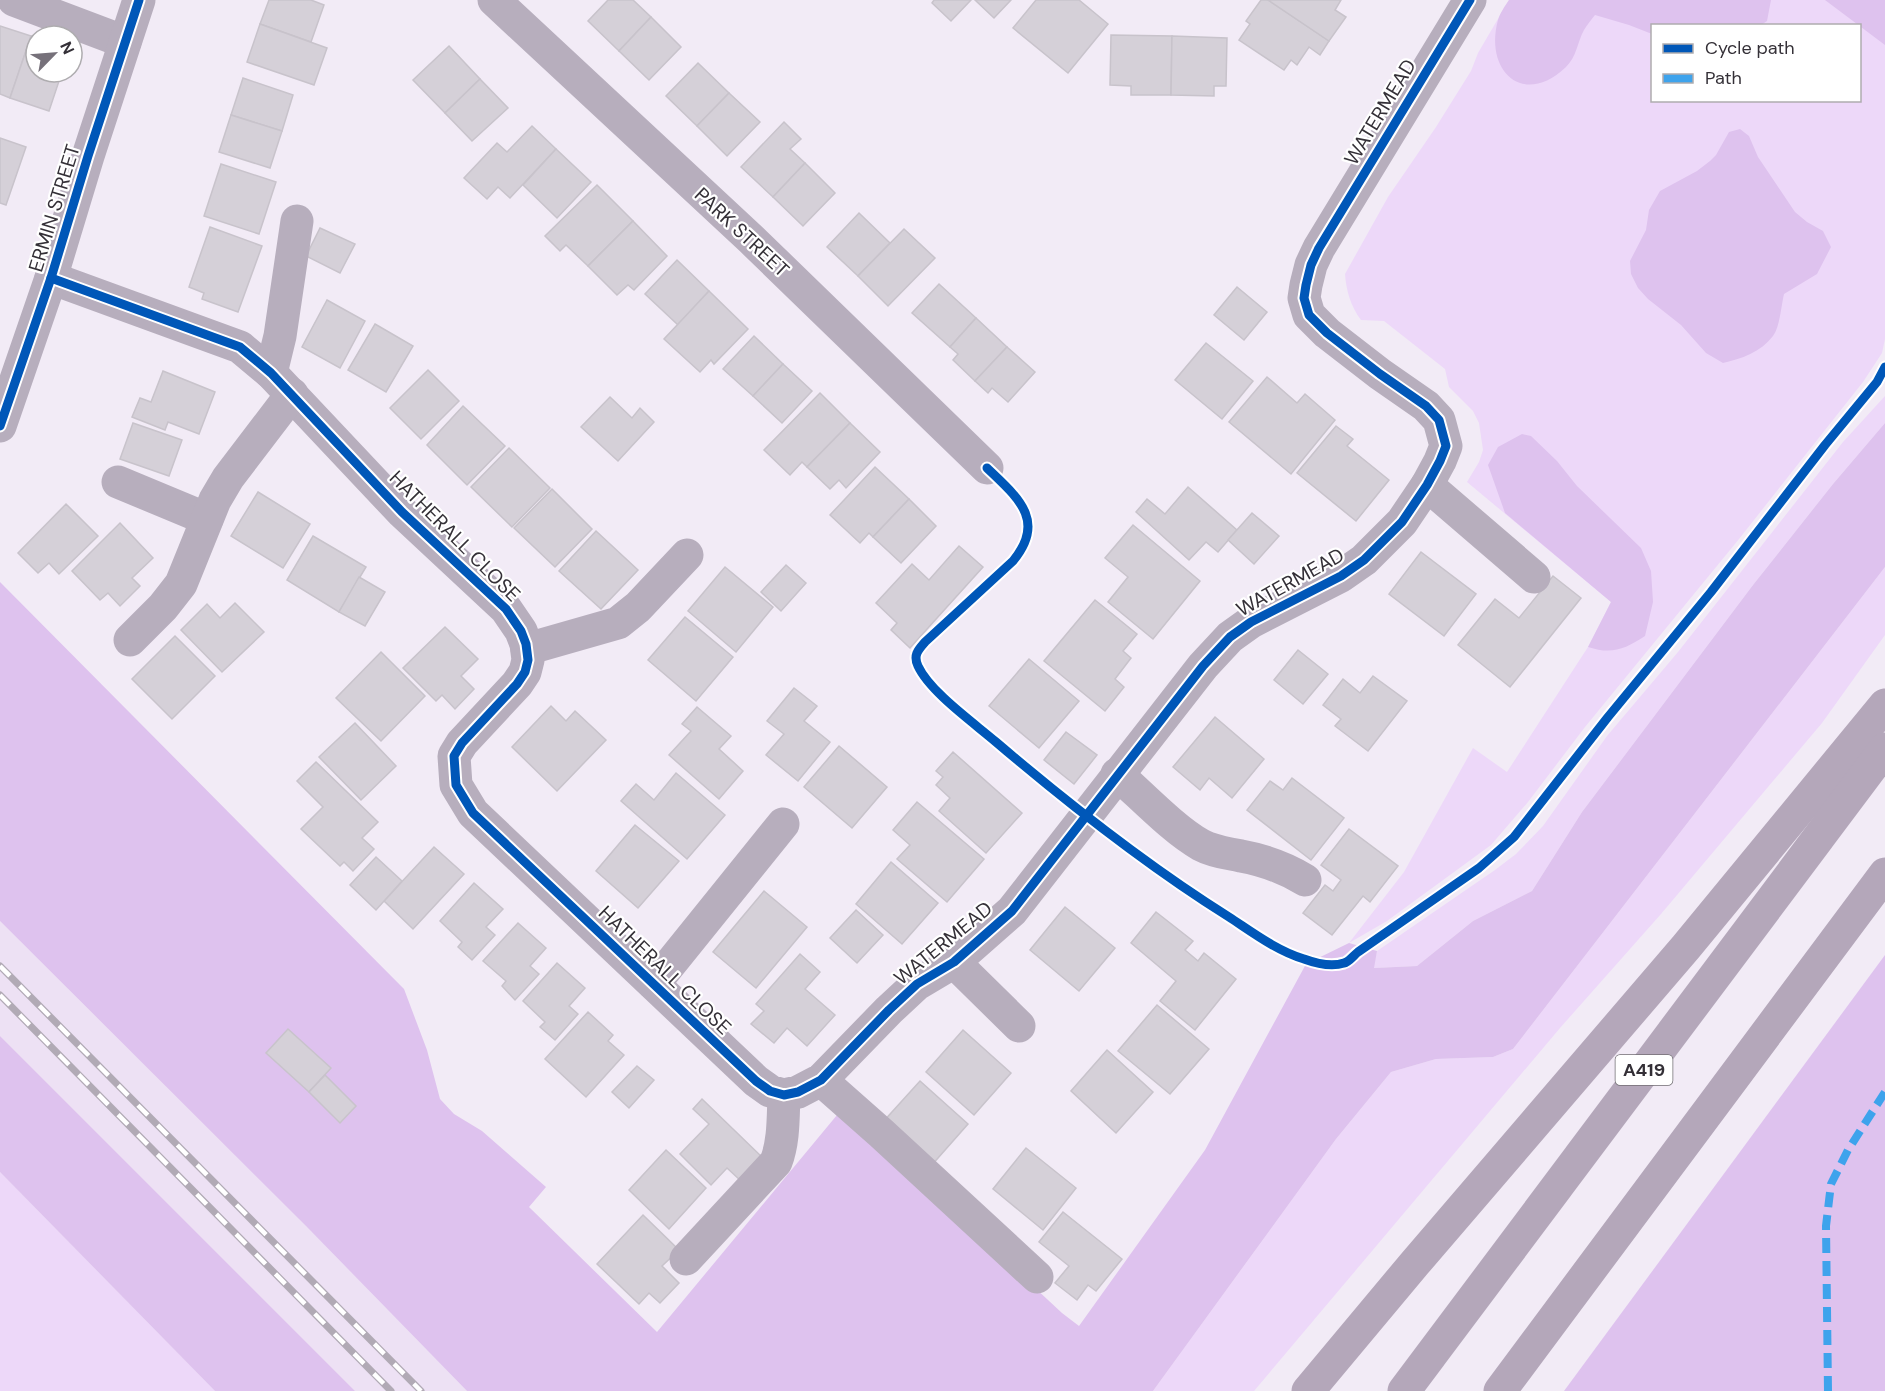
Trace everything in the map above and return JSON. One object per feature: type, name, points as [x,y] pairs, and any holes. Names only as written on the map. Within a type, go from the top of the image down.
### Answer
[{"type":"highway","points":[[1308,1391],[1422,1254],[1686,947],[1885,705]]},
{"type":"highway","name":"A419","points":[[1404,1391],[1885,749]]},
{"type":"highway","points":[[1500,1391],[1885,874]]},
{"type":"highway","points":[[1505,1391],[1542,1334]]},
{"type":"street","points":[[15,0],[125,42]]},
{"type":"street","name":"ERMIN STREET","points":[[0,426],[51,278],[139,0]]},
{"type":"street","name":"PARK STREET","points":[[494,0],[751,239],[987,468]]},
{"type":"street","name":"WATERMEAD","points":[[804,1088],[917,984],[954,962],[1011,911],[1203,666],[1230,637],[1251,622],[1341,576],[1364,560],[1402,522],[1427,485],[1446,446],[1439,420],[1426,406],[1327,333],[1309,315],[1304,298],[1311,265],[1319,248],[1470,0]]},
{"type":"street","points":[[130,640],[164,607],[181,584],[214,500],[282,383],[280,336],[297,221]]},
{"type":"street","name":"HATHERALL CLOSE","points":[[51,278],[240,347],[282,383],[402,512],[506,609],[521,631],[528,660],[525,672],[517,684],[462,743],[454,756],[456,785],[473,813],[756,1082],[770,1091],[804,1088],[881,1133],[1037,1277]]},
{"type":"street","points":[[118,482],[207,519]]},
{"type":"street","points":[[1427,485],[1534,577]]},
{"type":"street","points":[[527,649],[618,623],[638,607],[687,555]]},
{"type":"street","points":[[1117,774],[1180,830],[1201,845],[1220,853],[1241,856],[1294,873],[1305,880]]},
{"type":"street","points":[[654,984],[783,824]]},
{"type":"street","name":"WATERMEAD","points":[[954,962],[1019,1026]]},
{"type":"street","points":[[686,1259],[776,1162],[780,1153],[782,1133],[804,1088]]},
{"type":"shaded area","points":[[1509,0],[1885,0],[1885,339],[1882,353],[1863,382],[1739,539],[1585,727],[1528,802],[1491,845],[1387,921],[1349,943],[1404,872],[1473,748],[1507,772],[1588,647],[1611,602],[1467,482],[1483,450],[1479,423],[1473,411],[1449,387],[1445,369],[1384,321],[1361,320],[1354,310],[1348,292],[1345,274],[1388,197],[1471,71],[1478,53]]},
{"type":"shaded area","points":[[1509,0],[1771,0],[1767,21],[1762,24],[1651,24],[1651,34],[1595,15],[1584,30],[1570,63],[1550,79],[1535,84],[1522,84],[1511,78],[1502,68],[1497,55],[1495,38],[1501,12]]},
{"type":"shaded area","points":[[1825,0],[1885,0],[1885,45],[1861,27],[1861,24],[1857,24]]},
{"type":"shaded area","points":[[1740,129],[1749,136],[1758,157],[1795,212],[1823,231],[1831,247],[1817,274],[1784,294],[1777,327],[1768,342],[1750,354],[1723,363],[1706,353],[1681,325],[1648,299],[1638,288],[1631,274],[1630,261],[1646,230],[1649,210],[1660,191],[1697,171],[1710,161],[1729,132]]},
{"type":"shaded area","points":[[1885,396],[1885,423],[1753,585],[1582,812],[1532,891],[1473,921],[1417,966],[1373,968],[1377,951],[1495,870],[1516,854],[1543,826],[1607,736],[1678,652],[1843,442]]},
{"type":"shaded area","points":[[1885,423],[1885,567],[1513,1049],[1493,1057],[1436,1059],[1391,1072],[1336,1139],[1153,1391],[467,1391],[306,1226],[0,921],[0,582],[404,989],[427,1050],[440,1099],[454,1114],[482,1131],[546,1187],[529,1207],[657,1332],[842,1109],[1062,1313],[1079,1326],[1205,1150],[1306,964],[1349,943],[1377,951],[1374,968],[1417,966],[1473,921],[1532,891],[1582,812],[1753,585]]},
{"type":"shaded area","points":[[1522,434],[1531,436],[1557,461],[1577,486],[1641,548],[1651,571],[1653,602],[1645,636],[1631,644],[1611,650],[1588,647],[1611,602],[1505,513],[1488,465],[1498,447]]},
{"type":"shaded area","points":[[1885,567],[1885,635],[1822,723],[1661,914],[1560,1028],[1254,1391],[1153,1391],[1336,1139],[1391,1072],[1436,1059],[1493,1057],[1513,1049]]},
{"type":"shaded area","points":[[0,921],[306,1226],[467,1391],[355,1391],[0,1036]]},
{"type":"shaded area","points":[[1885,955],[1885,1391],[1564,1391]]},
{"type":"shaded area","points":[[0,1036],[355,1391],[215,1391],[0,1172]]},
{"type":"shaded area","points":[[0,1172],[215,1391],[0,1391]]},
{"type":"building","points":[[269,0],[311,0],[324,5],[311,42],[260,24]]},
{"type":"building","points":[[608,0],[633,0],[651,17],[619,51],[588,21]]},
{"type":"building","points":[[934,0],[971,0],[951,21],[932,3]]},
{"type":"building","points":[[975,0],[1011,0],[994,18]]},
{"type":"building","points":[[1036,0],[1079,0],[1108,24],[1068,73],[1013,28]]},
{"type":"building","points":[[1261,0],[1268,0],[1329,41],[1320,55],[1309,47],[1297,65],[1291,60],[1284,70],[1239,40],[1250,24],[1246,21]]},
{"type":"building","points":[[1268,0],[1341,0],[1335,10],[1346,17],[1329,41]]},
{"type":"building","points":[[651,17],[681,47],[649,80],[619,51]]},
{"type":"building","points":[[260,24],[327,48],[314,85],[247,62]]},
{"type":"building","points":[[0,26],[24,34],[24,57],[10,98],[0,94]]},
{"type":"building","points":[[1111,35],[1172,36],[1171,95],[1131,95],[1131,86],[1110,85]]},
{"type":"building","points":[[1172,36],[1227,38],[1226,86],[1214,86],[1214,96],[1171,95]]},
{"type":"building","points":[[449,46],[480,79],[445,113],[413,80]]},
{"type":"building","points":[[24,57],[24,84],[58,84],[49,111],[10,98]]},
{"type":"building","points":[[698,63],[729,93],[697,126],[666,96]]},
{"type":"building","points":[[243,78],[293,95],[282,131],[231,115]]},
{"type":"building","points":[[480,79],[508,108],[472,141],[445,113]]},
{"type":"building","points":[[729,93],[760,122],[727,156],[697,126]]},
{"type":"building","points":[[231,115],[282,131],[270,168],[219,152]]},
{"type":"building","points":[[784,122],[801,139],[790,149],[805,163],[773,197],[741,167]]},
{"type":"building","points":[[532,126],[556,149],[510,198],[498,187],[487,199],[464,178],[497,143],[507,152]]},
{"type":"building","points":[[0,138],[26,147],[6,205],[0,203]]},
{"type":"building","points":[[556,149],[591,182],[557,218],[523,185]]},
{"type":"building","points":[[805,163],[835,193],[803,226],[773,197]]},
{"type":"building","points":[[221,164],[276,182],[259,234],[204,216]]},
{"type":"building","points":[[597,185],[633,221],[588,266],[566,245],[560,251],[545,236]]},
{"type":"building","points":[[859,213],[890,243],[858,276],[827,247]]},
{"type":"building","points":[[633,221],[667,256],[634,290],[628,285],[617,295],[588,266]]},
{"type":"building","points":[[210,227],[262,246],[238,312],[202,299],[204,293],[189,287]]},
{"type":"building","points":[[320,228],[355,244],[340,273],[306,256]]},
{"type":"building","points":[[904,229],[935,258],[888,306],[858,276]]},
{"type":"building","points":[[677,260],[709,291],[678,325],[645,294]]},
{"type":"building","points":[[939,284],[976,318],[950,347],[912,313]]},
{"type":"building","points":[[1237,287],[1267,312],[1244,340],[1214,315]]},
{"type":"building","points":[[709,291],[748,329],[714,364],[711,360],[700,372],[664,339]]},
{"type":"building","points":[[327,300],[365,321],[340,368],[302,347]]},
{"type":"building","points":[[976,318],[1007,347],[975,381],[953,360],[958,354],[950,347]]},
{"type":"building","points":[[375,324],[413,346],[386,392],[348,370]]},
{"type":"building","points":[[754,336],[783,364],[753,396],[723,369]]},
{"type":"building","points":[[1206,343],[1253,381],[1222,419],[1175,380]]},
{"type":"building","points":[[1007,347],[1035,372],[1008,402],[992,388],[988,393],[975,381]]},
{"type":"building","points":[[783,364],[812,391],[782,423],[753,396]]},
{"type":"building","points":[[428,370],[459,401],[421,439],[390,408]]},
{"type":"building","points":[[163,371],[215,392],[199,434],[168,422],[165,430],[132,417],[140,398],[151,402]]},
{"type":"building","points":[[1267,377],[1297,403],[1305,394],[1335,420],[1291,474],[1229,422]]},
{"type":"building","points":[[820,393],[850,423],[807,467],[802,462],[790,475],[764,450]]},
{"type":"building","points":[[610,397],[632,418],[640,408],[654,422],[618,461],[581,427]]},
{"type":"building","points":[[463,406],[505,446],[467,485],[427,445]]},
{"type":"building","points":[[133,423],[182,440],[169,476],[120,459]]},
{"type":"building","points":[[850,423],[880,452],[846,488],[839,480],[830,489],[807,467]]},
{"type":"building","points":[[1336,426],[1353,439],[1347,446],[1389,480],[1356,521],[1297,473]]},
{"type":"building","points":[[509,448],[550,488],[512,527],[471,487]]},
{"type":"building","points":[[875,467],[909,499],[873,537],[869,533],[860,543],[830,515]]},
{"type":"building","points":[[1188,487],[1237,530],[1218,552],[1206,542],[1189,560],[1136,512],[1147,499],[1165,514]]},
{"type":"building","points":[[552,489],[592,529],[555,567],[514,528]]},
{"type":"building","points":[[258,492],[310,524],[283,568],[231,536]]},
{"type":"building","points":[[909,499],[936,526],[901,563],[873,537]]},
{"type":"building","points":[[66,504],[98,536],[59,574],[49,563],[38,573],[18,553]]},
{"type":"building","points":[[1252,513],[1279,536],[1254,564],[1228,540]]},
{"type":"building","points":[[120,523],[153,558],[132,578],[140,586],[120,606],[108,593],[100,600],[72,571]]},
{"type":"building","points":[[1133,525],[1200,581],[1153,639],[1108,602],[1128,577],[1105,558]]},
{"type":"building","points":[[596,531],[638,570],[601,609],[559,571]]},
{"type":"building","points":[[313,536],[366,567],[339,612],[287,580]]},
{"type":"building","points":[[959,546],[983,567],[910,648],[891,630],[897,623],[876,603],[912,564],[929,580]]},
{"type":"building","points":[[1421,552],[1476,594],[1444,636],[1389,594]]},
{"type":"building","points":[[786,565],[806,583],[781,611],[761,592]]},
{"type":"building","points":[[725,567],[773,607],[736,652],[688,611]]},
{"type":"building","points":[[1553,576],[1581,598],[1510,687],[1458,645],[1495,599],[1519,618]]},
{"type":"building","points":[[359,577],[385,592],[365,626],[339,612]]},
{"type":"building","points":[[1095,600],[1137,634],[1123,651],[1131,658],[1115,679],[1124,687],[1105,711],[1044,661]]},
{"type":"building","points":[[235,603],[264,632],[222,672],[181,630],[207,604],[220,618]]},
{"type":"building","points":[[685,617],[733,657],[696,701],[648,660]]},
{"type":"building","points":[[445,627],[478,659],[461,676],[474,689],[455,709],[442,695],[436,701],[403,668]]},
{"type":"building","points":[[175,636],[215,676],[172,719],[132,679]]},
{"type":"building","points":[[1298,650],[1328,674],[1303,704],[1274,680]]},
{"type":"building","points":[[381,652],[425,696],[381,741],[336,698]]},
{"type":"building","points":[[1029,659],[1079,701],[1039,748],[989,706]]},
{"type":"building","points":[[1373,676],[1407,701],[1368,751],[1335,726],[1341,719],[1323,705],[1343,679],[1360,693]]},
{"type":"building","points":[[794,688],[817,706],[804,721],[830,742],[798,781],[766,755],[784,734],[767,721]]},
{"type":"building","points":[[551,706],[566,721],[575,711],[606,740],[557,791],[512,747]]},
{"type":"building","points":[[697,707],[731,736],[719,749],[743,771],[719,799],[669,755],[691,731],[682,724]]},
{"type":"building","points":[[1215,717],[1264,759],[1232,798],[1209,778],[1200,790],[1173,767]]},
{"type":"building","points":[[355,723],[396,766],[361,800],[319,757]]},
{"type":"building","points":[[1066,732],[1097,755],[1074,784],[1044,760]]},
{"type":"building","points":[[839,746],[887,787],[852,828],[804,787]]},
{"type":"building","points":[[953,752],[1022,813],[986,853],[939,811],[950,798],[936,785],[943,777],[936,771]]},
{"type":"building","points":[[316,762],[378,822],[362,838],[374,849],[353,871],[344,862],[340,866],[301,829],[323,807],[297,781]]},
{"type":"building","points":[[676,773],[725,815],[687,859],[621,801],[636,784],[654,800]]},
{"type":"building","points":[[1292,778],[1344,818],[1311,860],[1247,810],[1270,781],[1283,790]]},
{"type":"building","points":[[917,802],[984,859],[947,902],[897,859],[910,845],[893,830]]},
{"type":"building","points":[[635,825],[679,861],[638,908],[596,871]]},
{"type":"building","points":[[1349,829],[1398,866],[1370,902],[1363,896],[1332,935],[1303,913],[1325,885],[1333,891],[1341,880],[1321,865]]},
{"type":"building","points":[[434,847],[464,874],[413,929],[384,901]]},
{"type":"building","points":[[376,857],[402,881],[376,910],[350,885]]},
{"type":"building","points":[[891,862],[938,903],[902,944],[856,904]]},
{"type":"building","points":[[474,883],[503,909],[486,927],[495,935],[472,960],[458,947],[462,942],[440,921]]},
{"type":"building","points":[[764,891],[807,927],[756,988],[713,952]]},
{"type":"building","points":[[1065,907],[1115,948],[1079,991],[1030,950]]},
{"type":"building","points":[[856,910],[883,935],[857,963],[830,938]]},
{"type":"building","points":[[1156,912],[1193,941],[1185,950],[1198,961],[1204,953],[1236,979],[1195,1030],[1160,1001],[1176,981],[1131,943]]},
{"type":"building","points":[[518,923],[546,948],[530,966],[539,974],[515,1000],[502,986],[506,981],[483,961]]},
{"type":"building","points":[[800,954],[820,972],[805,989],[835,1015],[807,1046],[787,1028],[774,1043],[751,1024],[764,1011],[756,1004]]},
{"type":"building","points":[[557,963],[585,988],[569,1006],[578,1014],[555,1040],[540,1027],[545,1022],[523,1001]]},
{"type":"building","points":[[1157,1005],[1209,1049],[1170,1094],[1118,1051]]},
{"type":"building","points":[[588,1012],[613,1035],[608,1041],[624,1055],[586,1097],[545,1059]]},
{"type":"building","points":[[288,1029],[331,1068],[309,1092],[266,1053]]},
{"type":"building","points":[[963,1030],[1011,1073],[974,1115],[926,1072]]},
{"type":"building","points":[[1107,1050],[1153,1092],[1116,1133],[1071,1091]]},
{"type":"building","points":[[637,1066],[654,1080],[629,1108],[612,1092]]},
{"type":"building","points":[[325,1075],[356,1106],[340,1123],[309,1092]]},
{"type":"building","points":[[920,1081],[968,1124],[931,1166],[882,1123]]},
{"type":"building","points":[[702,1099],[763,1158],[741,1181],[727,1168],[711,1185],[680,1154],[709,1124],[693,1109]]},
{"type":"building","points":[[1026,1148],[1076,1188],[1043,1230],[993,1189]]},
{"type":"building","points":[[666,1150],[706,1188],[669,1229],[629,1190]]},
{"type":"building","points":[[1063,1212],[1122,1259],[1096,1291],[1088,1285],[1077,1300],[1055,1283],[1069,1266],[1039,1242]]},
{"type":"building","points":[[643,1215],[679,1250],[662,1266],[679,1283],[660,1303],[649,1293],[639,1304],[597,1264]]},
{"type":"railway","points":[[0,966],[421,1391]]},
{"type":"railway","points":[[0,995],[391,1391]]},
{"type":"marked path","points":[[1828,1391],[1826,1226],[1831,1184],[1848,1150],[1885,1092]]},
{"type":"cycle path","points":[[0,426],[51,278],[139,0]]},
{"type":"cycle path","points":[[51,278],[240,347],[271,373],[402,512],[506,609],[521,631],[526,644],[528,660],[525,672],[517,684],[462,743],[454,756],[456,785],[473,813],[756,1081],[770,1091],[784,1095],[798,1092],[821,1080],[917,984],[954,962],[1012,911],[1203,666],[1230,637],[1251,622],[1341,576],[1364,560],[1402,522],[1427,485],[1446,446],[1439,420],[1426,406],[1327,333],[1309,315],[1304,298],[1311,265],[1319,248],[1470,0]]},
{"type":"cycle path","points":[[987,468],[1017,499],[1024,510],[1028,521],[1028,533],[1013,561],[920,648],[916,659],[924,676],[953,707],[1052,789],[1168,877],[1274,946],[1313,962],[1339,964],[1348,961],[1479,868],[1514,837],[1877,382],[1885,367]]}]
